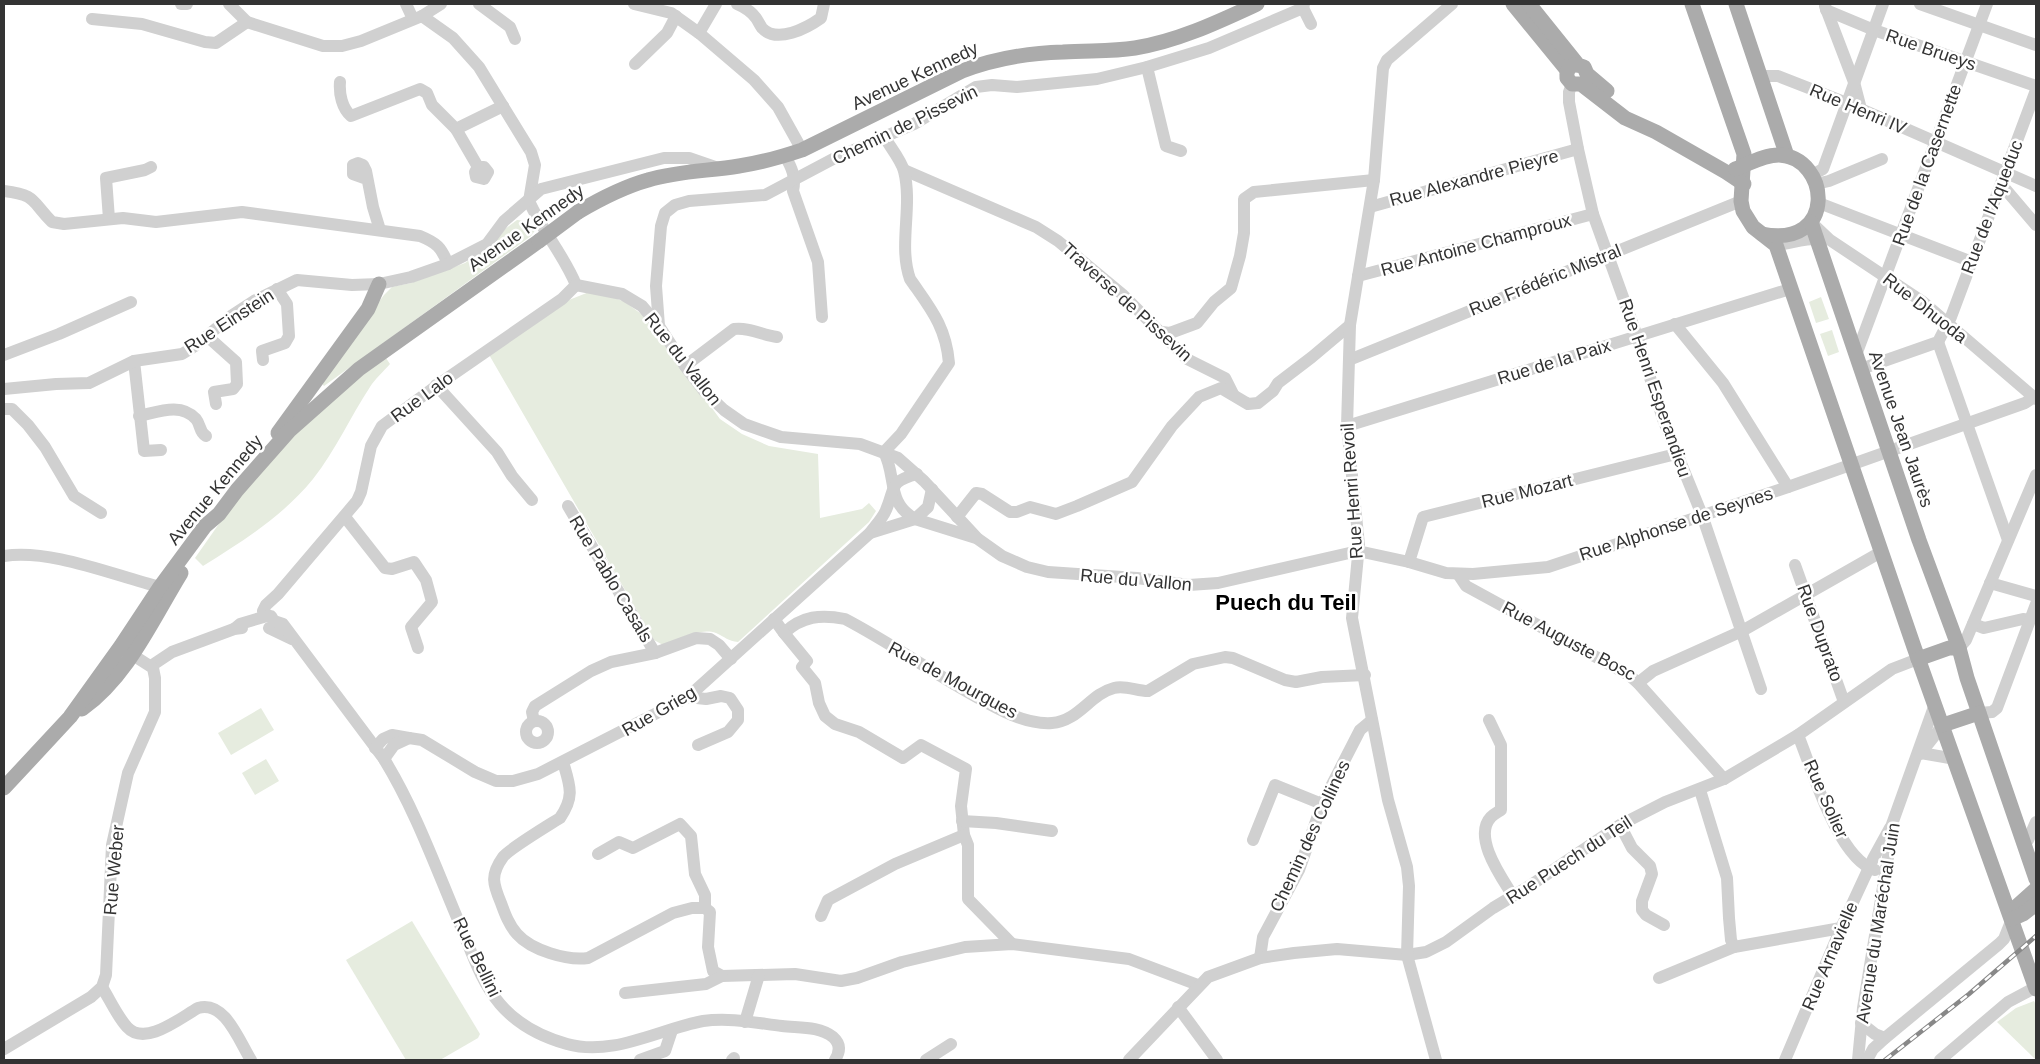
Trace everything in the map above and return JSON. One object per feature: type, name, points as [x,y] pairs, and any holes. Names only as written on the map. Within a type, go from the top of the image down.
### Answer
[{"type":"main road","name":"Avenue Kennedy","points":[[4,788],[70,717],[204,526],[219,514],[237,490],[289,431],[359,369],[578,212],[608,195],[648,180],[768,161],[802,150],[962,70],[983,63],[1022,54],[1111,51],[1154,44],[1211,26],[1257,4]]},
{"type":"main road","points":[[1513,4],[1577,75],[1656,132],[1744,184]]},
{"type":"main road","points":[[1528,4],[1577,75]]},
{"type":"main road","points":[[1692,4],[1744,154],[1744,184],[1741,201],[1748,219],[1776,245],[1918,659],[2036,988]]},
{"type":"main road","points":[[1736,4],[1787,156]]},
{"type":"main road","points":[[1726,172],[1766,156],[1787,156],[1798,161],[1810,175],[1819,203],[1811,222],[1800,232],[1791,235],[1781,237],[1762,234]]},
{"type":"main road","points":[[1744,184],[1754,171],[1765,164],[1777,162],[1810,175]]},
{"type":"main road","name":"Avenue Jean Jaurès","points":[[1811,222],[1824,239],[1859,362],[1888,451],[1963,644],[1979,713],[2023,842],[2033,859],[2036,879]]},
{"type":"main road","points":[[237,490],[251,465],[272,441],[368,309],[379,284]]},
{"type":"main road","points":[[70,717],[94,700],[109,686],[131,655],[182,570],[217,522],[219,514]]},
{"type":"main road","points":[[1918,659],[1963,644]]},
{"type":"main road","points":[[1943,725],[1979,713]]},
{"type":"main road","points":[[2012,919],[2017,906],[2036,889]]},
{"type":"main road","points":[[2012,919],[2023,914],[2036,904]]},
{"type":"street","points":[[181,4],[187,4]]},
{"type":"street","points":[[229,4],[247,22],[323,46],[342,46],[361,41],[417,18],[441,4]]},
{"type":"street","points":[[406,4],[417,18],[453,38],[480,67],[531,152],[535,166],[529,201],[535,215],[569,266],[576,285]]},
{"type":"street","points":[[479,4],[510,27],[515,39]]},
{"type":"street","points":[[634,4],[671,13],[676,16],[754,80],[778,107],[802,150]]},
{"type":"street","points":[[699,33],[716,4]]},
{"type":"street","points":[[737,4],[752,13],[767,32],[776,34],[789,33],[809,26],[821,18],[824,4]]},
{"type":"street","name":"Rue Henri Revoil","points":[[1436,1060],[1407,955],[1409,886],[1407,867],[1388,800],[1352,618],[1358,551],[1346,426],[1350,324],[1374,180],[1383,68],[1387,60],[1452,4]]},
{"type":"street","points":[[1810,175],[1823,168],[1883,4]]},
{"type":"street","points":[[1920,4],[2036,45]]},
{"type":"street","name":"Rue de la Casernette","points":[[1859,362],[1886,276],[1987,4]]},
{"type":"street","points":[[1304,6],[1311,24]]},
{"type":"street","name":"Chemin de Pissevin","points":[[659,326],[656,286],[661,226],[665,213],[675,205],[689,201],[765,195],[833,159],[914,124],[976,87],[992,85],[1018,87],[1097,79],[1146,67],[1209,48],[1304,6]]},
{"type":"street","points":[[1825,7],[1854,82],[1861,110]]},
{"type":"street","name":"Rue Brueys","points":[[1825,7],[1874,30],[2036,86]]},
{"type":"street","points":[[635,64],[667,33],[676,16]]},
{"type":"street","points":[[92,19],[142,24],[205,42],[216,43],[247,22]]},
{"type":"street","points":[[1146,67],[1166,146],[1181,151]]},
{"type":"street","name":"Rue Henri Esperandieu","points":[[1577,75],[1569,92],[1569,102],[1593,214],[1637,336],[1662,419],[1702,515],[1761,688]]},
{"type":"street","name":"Rue Henri IV","points":[[1760,76],[1778,76],[1847,103],[1936,142],[2003,178],[2036,186]]},
{"type":"street","points":[[340,82],[340,94],[348,114],[351,116],[416,90],[422,90],[426,93],[432,105],[456,128],[478,167]]},
{"type":"street","name":"Rue de l'Aqueduc","points":[[1938,342],[1972,262],[2003,178],[2032,114],[2036,90]]},
{"type":"street","points":[[456,128],[503,106]]},
{"type":"street","points":[[884,452],[901,434],[949,363],[948,350],[940,322],[910,279],[907,271],[904,257],[908,217],[904,170],[885,138]]},
{"type":"street","name":"Rue Alexandre Pieyre","points":[[1370,207],[1578,149]]},
{"type":"street","points":[[785,156],[792,167],[795,180],[793,191],[818,262],[822,317]]},
{"type":"street","name":"Rue Einstein","points":[[4,388],[89,383],[134,361],[182,354],[231,316],[277,289],[297,280],[352,285],[379,284],[410,277],[448,264],[486,244],[504,221],[541,189],[664,158],[689,158],[721,169]]},
{"type":"street","points":[[1810,175],[1829,181],[1882,159]]},
{"type":"street","points":[[109,219],[106,178],[151,167]]},
{"type":"street","name":"Traverse de Pissevin","points":[[904,170],[1047,233],[1099,274],[1162,332],[1187,359],[1226,378],[1233,394]]},
{"type":"street","points":[[2003,178],[2036,225]]},
{"type":"street","points":[[367,179],[380,230]]},
{"type":"street","points":[[1162,332],[1170,333],[1197,323],[1214,302],[1231,288],[1244,233],[1244,199],[1254,192],[1374,180]]},
{"type":"street","points":[[4,191],[24,194],[31,198],[52,222],[64,224],[123,218],[156,222],[242,212],[420,236],[435,242],[442,250],[448,264]]},
{"type":"street","name":"Rue Frédéric Mistral","points":[[1349,360],[1741,201]]},
{"type":"street","points":[[1819,203],[1972,262]]},
{"type":"street","name":"Rue Antoine Champroux","points":[[1358,276],[1593,214]]},
{"type":"street","points":[[1776,245],[1790,244],[1809,238],[1824,239]]},
{"type":"street","name":"Rue Dhuoda","points":[[1824,239],[1886,276],[1923,302],[2035,398]]},
{"type":"street","name":"Rue du Vallon","points":[[576,285],[630,297],[642,306],[659,326],[685,366],[705,392],[724,410],[744,424],[782,437],[846,442],[884,452],[898,458],[932,489],[978,539],[1002,556],[1027,567],[1048,572],[1202,586],[1358,551]]},
{"type":"street","name":"Rue Lalo","points":[[268,621],[263,610],[266,605],[278,594],[357,501],[361,492],[371,446],[382,426],[436,385],[562,299],[576,285]]},
{"type":"street","points":[[630,297],[642,295],[656,286]]},
{"type":"street","points":[[263,360],[262,351],[286,343],[289,336],[287,304],[277,289]]},
{"type":"street","name":"Rue de la Paix","points":[[1346,426],[1790,289]]},
{"type":"street","points":[[4,355],[59,334],[131,302]]},
{"type":"street","points":[[957,517],[976,493],[982,494],[1010,512],[1017,512],[1030,507],[1056,514],[1132,482],[1172,426],[1199,397],[1221,388],[1248,404],[1258,403],[1272,392],[1278,383],[1350,324]]},
{"type":"street","points":[[1675,324],[1723,383],[1788,487]]},
{"type":"street","points":[[685,366],[734,329],[744,328],[764,336],[777,337]]},
{"type":"street","points":[[207,336],[236,362],[237,384],[233,389],[214,392],[216,404]]},
{"type":"street","points":[[1859,362],[1938,342],[2008,540]]},
{"type":"street","points":[[134,361],[144,451],[162,450]]},
{"type":"street","points":[[436,385],[497,452],[512,476],[532,500]]},
{"type":"street","name":"Rue Alphonse de Seynes","points":[[1458,574],[1548,567],[1788,487],[2035,398]]},
{"type":"street","points":[[4,409],[12,409],[28,425],[45,448],[74,496],[100,514]]},
{"type":"street","points":[[139,416],[166,409],[177,409],[188,413],[197,420],[202,433],[206,436]]},
{"type":"street","points":[[898,458],[901,434]]},
{"type":"street","name":"Rue du Vallon","points":[[884,452],[889,463],[895,498],[900,508],[915,519],[978,539]]},
{"type":"street","name":"Rue Mozart","points":[[1409,562],[1423,517],[1676,454]]},
{"type":"street","points":[[893,486],[903,477],[917,474]]},
{"type":"street","points":[[1963,644],[2036,475]]},
{"type":"street","name":"Rue Grieg","points":[[364,733],[422,740],[475,772],[496,780],[513,781],[529,778],[688,697],[870,533],[886,511],[893,486]]},
{"type":"street","points":[[915,519],[928,507],[932,489]]},
{"type":"street","name":"Rue Pablo Casals","points":[[568,506],[655,653]]},
{"type":"street","points":[[345,517],[385,568],[392,569],[414,562],[426,580],[432,602],[411,627],[418,648]]},
{"type":"street","name":"Rue Grieg","points":[[870,533],[915,519]]},
{"type":"street","points":[[1358,551],[1409,562],[1446,573],[1458,574]]},
{"type":"street","name":"Rue Auguste Bosc","points":[[1458,574],[1466,586],[1638,683],[1653,671],[1742,631],[1881,552]]},
{"type":"street","points":[[4,556],[26,554],[48,557],[160,587]]},
{"type":"street","name":"Rue Duprato","points":[[1794,565],[1844,702]]},
{"type":"street","points":[[136,581],[145,592],[143,612],[138,628],[125,650],[151,666],[172,652],[234,629],[240,624],[268,621]]},
{"type":"street","points":[[1990,583],[2036,596]]},
{"type":"street","points":[[1979,713],[1992,712],[1998,708],[2036,604]]},
{"type":"street","name":"Rue de Mourgues","points":[[784,632],[793,624],[814,616],[845,619],[932,672],[997,708],[1041,722],[1051,723],[1066,720],[1113,688],[1120,687],[1148,691],[1193,664],[1218,658],[1233,658],[1285,680],[1296,682],[1322,677],[1364,674]]},
{"type":"street","points":[[774,619],[807,661],[802,667],[815,684],[824,716],[835,724],[859,732],[903,758],[920,745],[966,769],[961,806],[964,835],[968,845],[968,899],[1012,944]]},
{"type":"street","points":[[1973,624],[1984,628],[2023,619],[2030,620]]},
{"type":"street","name":"Rue Bellini","points":[[268,621],[292,639],[393,773],[483,979],[501,1006],[526,1027],[569,1045],[591,1047],[624,1044],[703,1021],[722,1019],[820,1030],[834,1038],[838,1044],[840,1050],[835,1060]]},
{"type":"street","points":[[534,721],[532,712],[535,706],[591,671],[611,662],[655,653],[696,638],[710,639],[719,644],[731,659]]},
{"type":"street","name":"Rue Puech du Teil","points":[[1129,1060],[1208,976],[1260,958],[1284,954],[1337,949],[1407,955],[1426,952],[1446,942],[1620,825],[1665,802],[1700,790],[1724,779],[1798,735],[1892,669],[1918,659]]},
{"type":"street","name":"Rue Weber","points":[[102,987],[106,975],[112,845],[128,773],[154,712],[155,672],[151,666]]},
{"type":"street","points":[[1638,683],[1724,779]]},
{"type":"street","points":[[688,697],[706,699],[720,696],[730,698],[738,710],[738,720],[728,732],[698,746]]},
{"type":"street","name":"Avenue du Maréchal Juin","points":[[1858,1060],[1861,1023],[1891,827],[1918,756],[1935,704]]},
{"type":"street","name":"Chemin des Collines","points":[[1260,958],[1262,937],[1299,870],[1322,804],[1360,730],[1372,720]]},
{"type":"street","points":[[1489,720],[1501,746],[1501,810],[1490,818],[1486,830],[1487,842],[1491,861],[1513,896]]},
{"type":"street","name":"Avenue du Maréchal Juin","points":[[1918,756],[1943,725]]},
{"type":"street","points":[[375,748],[383,739],[392,735]]},
{"type":"street","name":"Rue Solier","points":[[1798,735],[1828,812],[1844,841],[1860,863],[1868,868],[1885,873]]},
{"type":"street","points":[[384,759],[394,745],[409,738]]},
{"type":"street","points":[[1918,756],[1955,759]]},
{"type":"street","points":[[563,762],[571,790],[570,800],[566,809],[560,818],[504,855],[493,878],[494,888],[510,924],[518,935],[544,950],[574,960],[588,958],[682,910],[705,908],[710,912],[708,947],[710,960],[713,971],[722,976]]},
{"type":"street","points":[[1253,840],[1275,785],[1322,804]]},
{"type":"street","points":[[1700,790],[1727,878],[1731,940],[1734,947]]},
{"type":"street","points":[[962,821],[996,823],[1052,831]]},
{"type":"street","points":[[2023,842],[2028,840],[2036,822]]},
{"type":"street","points":[[598,854],[618,842],[633,848],[680,824],[691,836],[695,874],[705,895],[705,908]]},
{"type":"street","points":[[1620,825],[1632,848],[1650,866],[1652,874],[1642,901],[1642,910],[1664,924]]},
{"type":"street","name":"Rue Arnavielle","points":[[1785,1060],[1868,868],[1891,827]]},
{"type":"street","points":[[821,916],[828,900],[895,864],[964,835]]},
{"type":"street","points":[[1867,1060],[1873,1049],[1885,1038],[2004,940],[2012,919]]},
{"type":"street","points":[[1659,978],[1734,947],[1841,928]]},
{"type":"street","points":[[626,993],[706,984],[722,976],[795,974],[841,981],[857,978],[902,962],[965,947],[1012,944],[1129,959],[1198,985]]},
{"type":"street","points":[[745,1022],[759,975]]},
{"type":"street","points":[[4,1049],[91,997],[102,987],[127,1026],[142,1034],[155,1033],[198,1008],[216,1009],[224,1016],[251,1060]]},
{"type":"street","points":[[1940,1060],[2008,1002],[2036,988]]},
{"type":"street","points":[[1178,1007],[1217,1060]]},
{"type":"street","points":[[1861,1023],[1875,1034],[1885,1038]]},
{"type":"street","points":[[640,1060],[665,1055],[672,1030]]},
{"type":"street","points":[[926,1060],[952,1044]]},
{"type":"shaded area","points":[[517,220],[527,221],[536,229],[531,236],[324,386],[320,381],[392,287],[411,283],[465,263],[491,245],[505,229]]},
{"type":"shaded area","points":[[589,292],[607,295],[625,302],[644,316],[720,419],[742,434],[769,446],[818,454],[820,518],[862,509],[869,503],[876,511],[869,522],[738,642],[710,632],[696,633],[663,645],[654,640],[488,353],[569,300]]},
{"type":"shaded area","points":[[1821,297],[1829,319],[1816,323],[1809,302]]},
{"type":"shaded area","points":[[1832,330],[1839,352],[1828,356],[1820,334]]},
{"type":"shaded area","points":[[386,358],[390,364],[372,384],[329,457],[301,493],[262,527],[203,566],[195,558],[242,491],[294,433],[335,395]]},
{"type":"shaded area","points":[[261,708],[274,730],[231,755],[218,733]]},
{"type":"shaded area","points":[[266,759],[279,781],[255,795],[242,773]]},
{"type":"shaded area","points":[[412,921],[480,1034],[478,1038],[440,1060],[406,1060],[346,960]]},
{"type":"shaded area","points":[[2034,1001],[2036,1005],[2036,1060],[1997,1022],[2016,1008]]},
{"type":"railway","points":[[1885,1060],[1969,994],[2036,936]]},
{"type":"district","name":"Puech du Teil","points":[[1286,602]]}]
